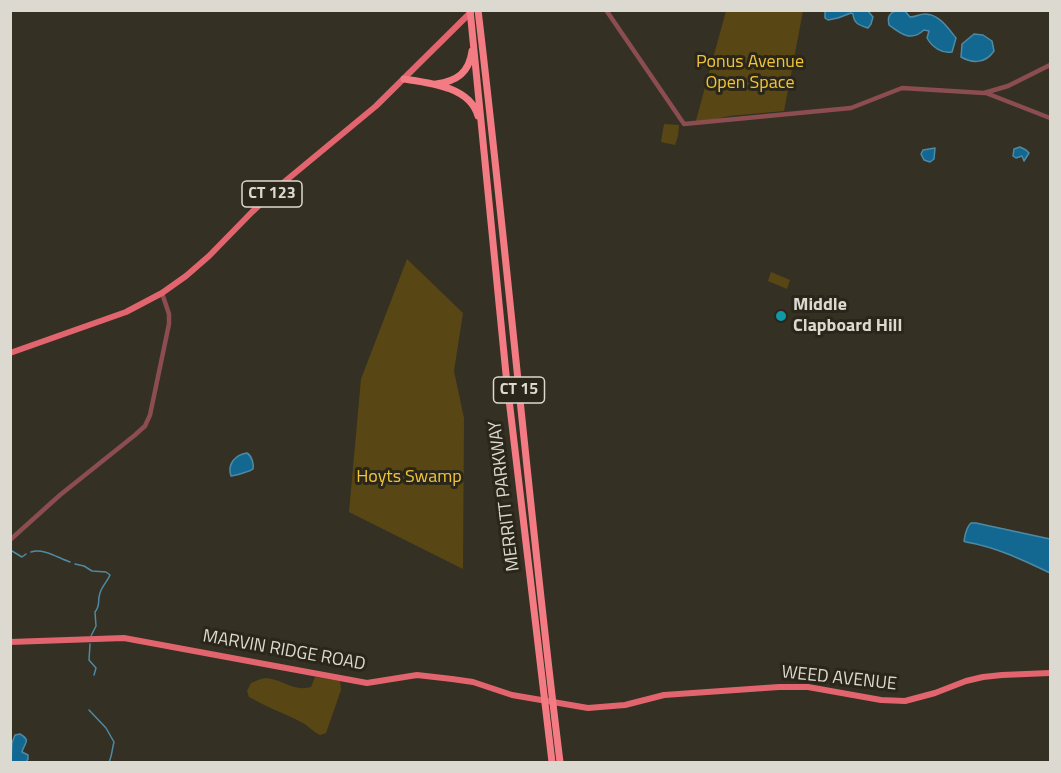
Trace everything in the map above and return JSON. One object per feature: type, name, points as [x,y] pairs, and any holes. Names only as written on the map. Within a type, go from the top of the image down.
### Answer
[{"type":"highway","name":"MERRITT PARKWAY","points":[[472,10],[506,374],[552,762]]},
{"type":"highway","name":"MERRITT PARKWAY","points":[[479,14],[560,762]]},
{"type":"highway","points":[[433,84],[447,83],[465,71],[470,63],[474,39]]},
{"type":"highway","points":[[404,80],[433,84],[460,93],[474,104],[483,139]]},
{"type":"main road","name":"CT 123","points":[[10,353],[126,312],[162,293],[186,276],[272,193],[404,80],[472,10]]},
{"type":"main road","name":"MARVIN RIDGE ROAD","points":[[10,642],[124,638],[367,683],[411,675],[473,682],[513,695],[579,707],[624,705],[657,697]]},
{"type":"main road","name":"WEED AVENUE","points":[[657,697],[799,686],[881,700],[905,701],[983,677],[1050,673]]},
{"type":"street","points":[[606,10],[684,124],[851,108],[902,88],[984,93],[1050,118]]},
{"type":"street","points":[[984,93],[1008,86],[1050,65]]},
{"type":"street","points":[[1006,101],[1008,86]]},
{"type":"street","points":[[10,540],[60,495],[145,426],[150,415],[169,324],[169,314],[162,293]]},
{"type":"green space","name":"Ponus Avenue Open Space","points":[[726,11],[803,11],[784,111],[729,116],[695,124]]},
{"type":"green space","points":[[664,124],[679,125],[675,145],[661,142]]},
{"type":"green space","name":"Hoyts Swamp","points":[[407,259],[463,313],[454,371],[464,418],[463,569],[349,512],[361,379]]},
{"type":"green space","points":[[771,272],[790,280],[787,289],[768,281]]},
{"type":"green space","points":[[315,677],[340,681],[341,690],[326,733],[320,735],[303,723],[249,697],[247,691],[251,683],[264,678],[305,688],[311,687]]},
{"type":"water","points":[[904,10],[910,17],[930,15],[943,22],[956,38],[952,52],[941,51],[934,47],[927,38],[929,31],[924,30],[915,36],[910,36],[902,34],[889,25],[892,13]]},
{"type":"water","points":[[825,11],[868,11],[873,17],[868,28],[858,24],[851,13],[828,20],[825,18]]},
{"type":"water","points":[[974,34],[983,35],[992,41],[994,51],[983,60],[970,61],[961,57],[962,44]]},
{"type":"water","points":[[1020,147],[1029,153],[1024,161],[1022,156],[1016,158],[1013,156],[1014,149]]},
{"type":"water","points":[[935,148],[934,159],[930,162],[924,160],[921,154],[923,150]]},
{"type":"water","points":[[247,453],[252,460],[253,469],[231,476],[230,468],[233,461]]},
{"type":"water","points":[[971,523],[1050,539],[1050,573],[999,551],[964,541]]},
{"type":"water","points":[[20,734],[26,738],[22,752],[28,755],[28,759],[26,762],[11,762],[12,743],[15,735]]},
{"type":"waterway","points":[[10,549],[22,557],[26,554]]},
{"type":"waterway","points":[[31,552],[46,552],[70,562]]},
{"type":"waterway","points":[[75,564],[110,575],[100,593],[95,612],[96,626],[91,636]]},
{"type":"waterway","points":[[90,644],[89,660],[96,668],[94,675]]},
{"type":"waterway","points":[[89,710],[106,728],[114,742],[109,762]]},
{"type":"place","name":"Middle Clapboard Hill","points":[[781,316]]}]
